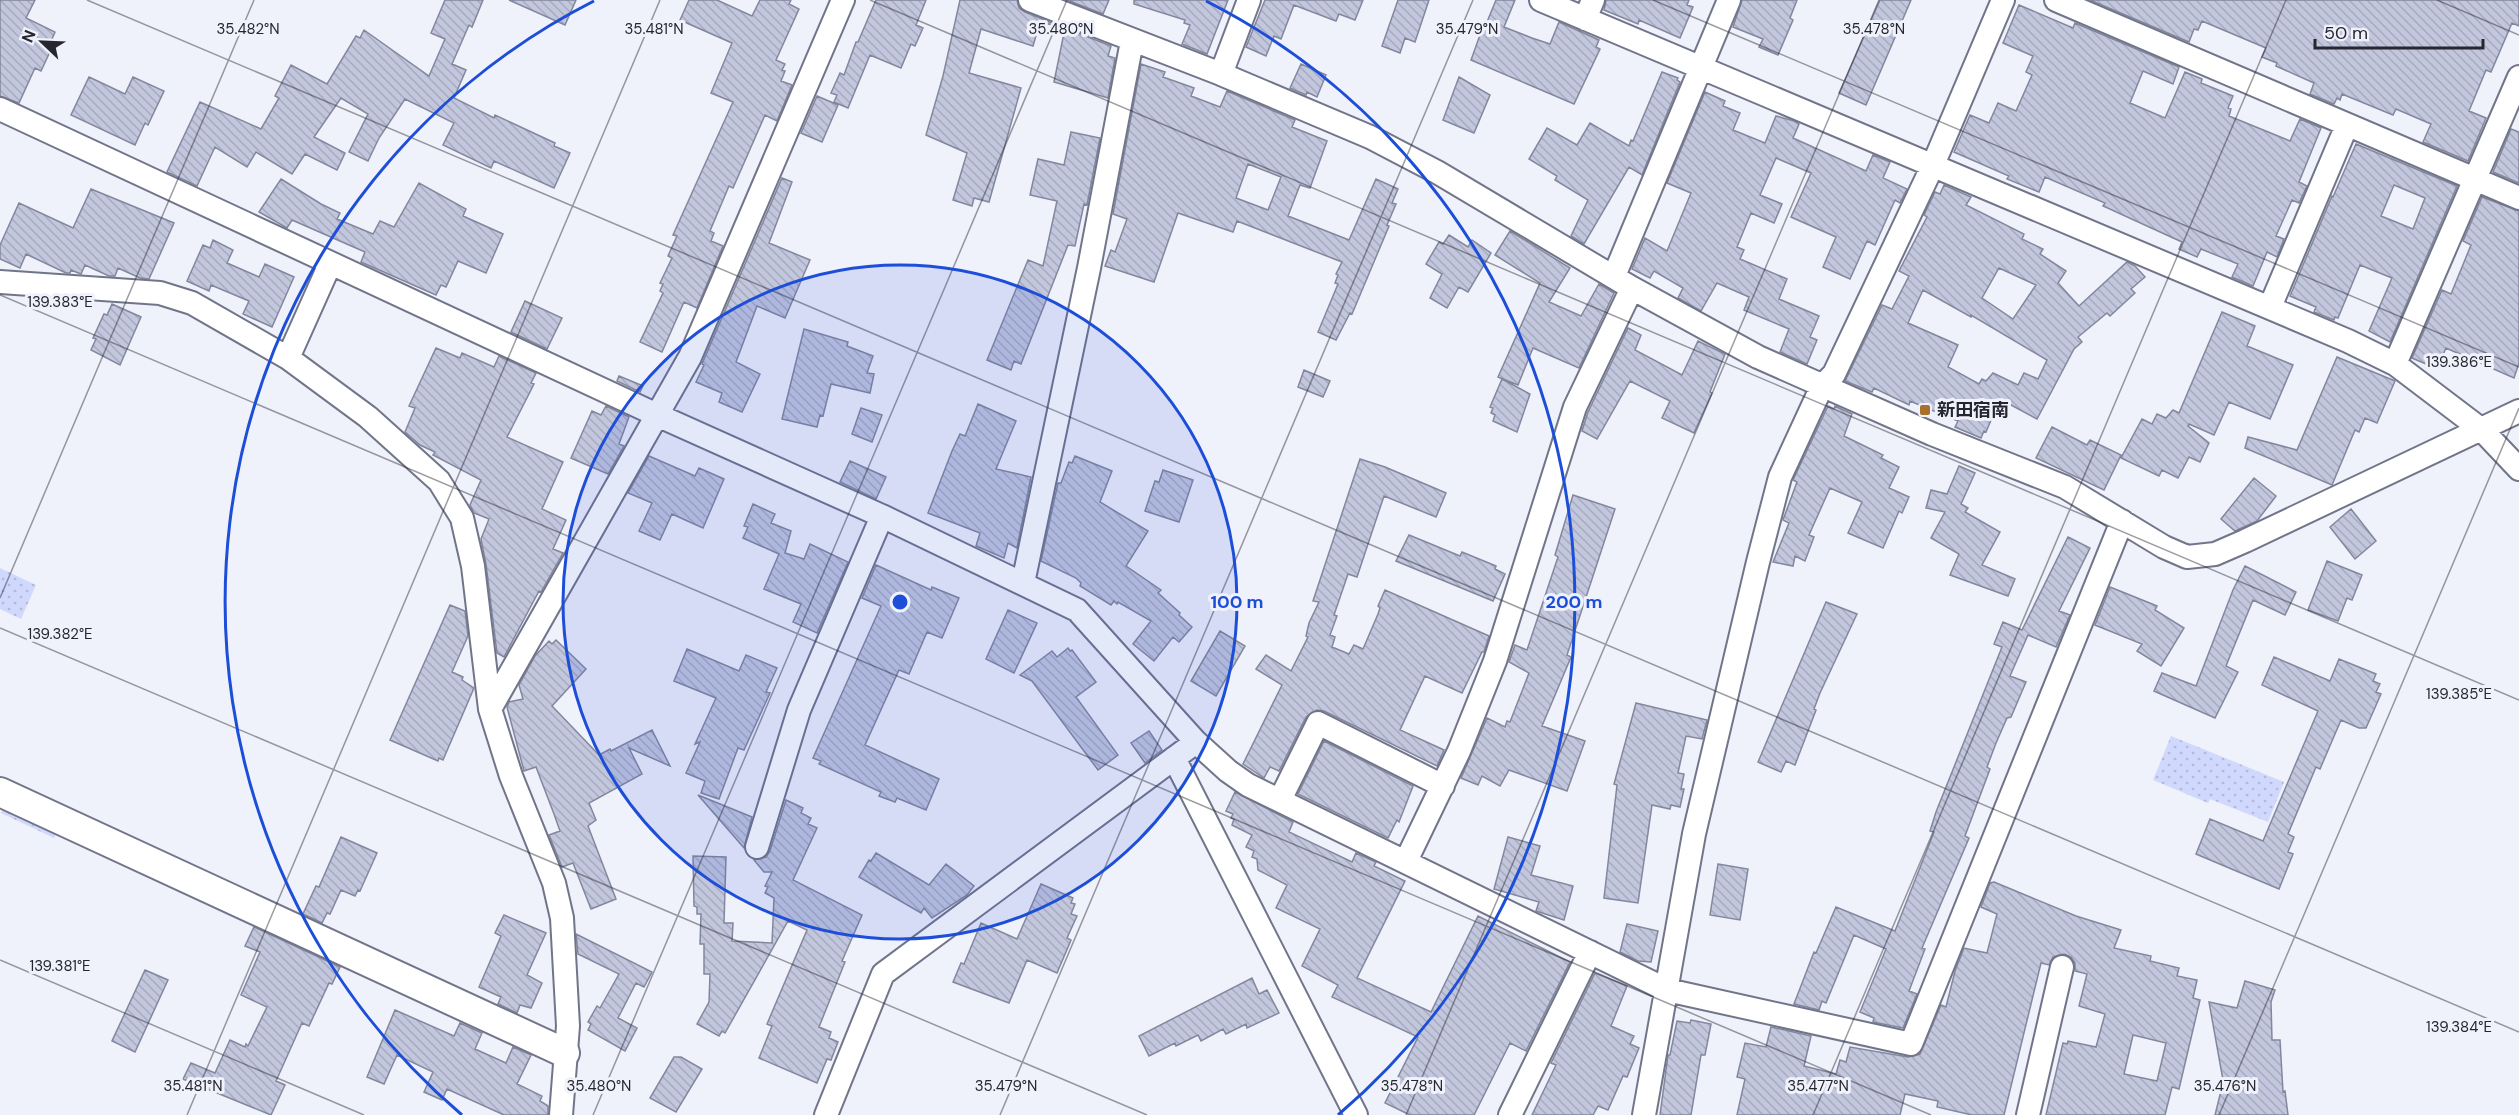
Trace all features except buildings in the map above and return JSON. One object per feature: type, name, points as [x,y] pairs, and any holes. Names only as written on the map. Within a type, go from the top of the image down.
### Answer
[{"type":"street","points":[[489,709],[690,357],[843,0]]},
{"type":"street","points":[[1221,74],[1248,0]]},
{"type":"street","points":[[1541,0],[1589,10],[1700,68],[2348,341],[2395,364],[2482,430],[2519,469]]},
{"type":"street","points":[[1406,861],[1443,786],[1495,661],[1575,407],[1700,68],[1729,0]]},
{"type":"street","points":[[1644,1115],[1694,834],[1780,477],[1822,386],[1834,374],[1933,165],[2003,0]]},
{"type":"street","points":[[2056,0],[2519,198]]},
{"type":"street","points":[[1039,2],[1132,41],[1221,74],[1370,137],[1437,172],[1623,282],[1758,357],[1932,434],[2065,487],[2187,557],[2215,554],[2519,411]]},
{"type":"street","points":[[1023,583],[1089,268],[1132,41]]},
{"type":"street","points":[[2395,364],[2519,77]]},
{"type":"street","points":[[0,109],[657,415],[882,516],[1077,610],[1196,742],[1238,778],[1667,990],[1911,1044],[2122,521]]},
{"type":"street","points":[[2270,307],[2347,125]]},
{"type":"street","points":[[288,358],[330,264]]},
{"type":"street","points":[[0,282],[160,293],[192,303],[288,358],[368,417],[439,481],[462,518],[473,566],[489,709],[511,776],[554,883],[562,918],[568,1026],[561,1115]]},
{"type":"street","points":[[757,847],[799,710],[882,516]]},
{"type":"street","points":[[1280,800],[1318,723],[1443,786]]},
{"type":"street","points":[[826,1115],[883,974],[1196,742]]},
{"type":"street","points":[[1174,758],[1356,1115]]},
{"type":"street","points":[[0,792],[565,1053]]},
{"type":"street","points":[[1510,1115],[1590,951]]},
{"type":"street","points":[[2028,1115],[2062,967]]},
{"type":"shaded area","points":[[0,568],[36,585],[21,619],[0,609]]},
{"type":"shaded area","points":[[2171,736],[2284,782],[2268,822],[2210,799],[2208,803],[2153,780]]},
{"type":"shaded area","points":[[4,806],[57,831],[54,838],[1,813]]},
{"type":"place","name":"新田宿南","points":[[1925,410]]}]
